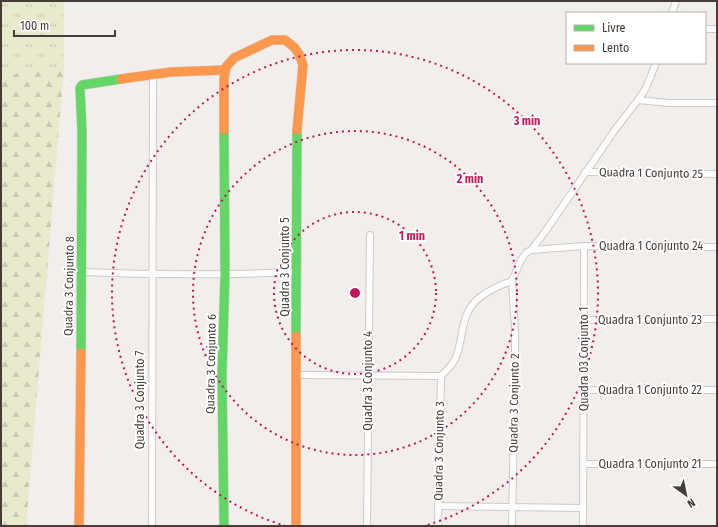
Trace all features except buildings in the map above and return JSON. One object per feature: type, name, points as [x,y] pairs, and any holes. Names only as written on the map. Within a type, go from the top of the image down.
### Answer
[{"type":"street","points":[[672,12],[676,1]]},
{"type":"street","points":[[706,29],[717,29]]},
{"type":"street","name":"Quadra 3 Conjunto 5","points":[[225,70],[229,62],[272,40],[285,40],[299,54],[303,65],[297,133],[296,526]]},
{"type":"street","points":[[296,375],[368,374],[441,376],[452,365],[456,358],[464,321],[472,305],[484,294],[495,287],[512,281],[521,260],[526,253],[531,250],[556,217],[585,172],[638,100],[648,83],[656,64]]},
{"type":"street","points":[[152,75],[186,71],[225,70]]},
{"type":"street","name":"Quadra 3 Conjunto 6","points":[[224,526],[222,375],[225,275],[225,70]]},
{"type":"street","name":"Quadra 3 Conjunto 8","points":[[79,526],[82,272],[82,132],[80,88],[85,84],[152,75]]},
{"type":"street","name":"Quadra 3 Conjunto 7","points":[[152,75],[152,526]]},
{"type":"street","points":[[638,100],[668,104],[717,103]]},
{"type":"street","name":"Quadra 1 Conjunto 25","points":[[585,172],[717,174]]},
{"type":"street","name":"Quadra 3 Conjunto 4","points":[[367,526],[370,235]]},
{"type":"street","points":[[531,250],[584,246]]},
{"type":"street","name":"Quadra 1 Conjunto 24","points":[[584,246],[717,247]]},
{"type":"street","name":"Quadra 03 Conjunto 1","points":[[583,526],[584,246]]},
{"type":"street","points":[[82,272],[151,275],[225,275],[297,272]]},
{"type":"street","name":"Quadra 3 Conjunto 2","points":[[512,281],[515,328],[512,526]]},
{"type":"street","name":"Quadra 1 Conjunto 23","points":[[584,320],[717,319]]},
{"type":"street","name":"Quadra 3 Conjunto 3","points":[[438,526],[441,376]]},
{"type":"street","name":"Quadra 1 Conjunto 22","points":[[584,390],[717,390]]},
{"type":"street","name":"Quadra 1 Conjunto 21","points":[[583,464],[717,464]]},
{"type":"street","points":[[438,506],[583,508]]},
{"type":"green space","points":[[1,1],[64,1],[64,68],[16,74],[1,79]]},
{"type":"green space","points":[[64,68],[26,526],[1,526],[1,79],[16,74]]},
{"type":"traffic: fast","points":[[81,353],[82,132],[80,88],[82,85],[121,79]]},
{"type":"traffic: fast","points":[[224,130],[225,275],[222,375],[224,526]]},
{"type":"traffic: fast","points":[[296,336],[297,130]]},
{"type":"traffic: slow","points":[[224,130],[224,79],[226,67],[234,58],[272,40],[285,40],[294,47],[299,54],[303,65],[297,130]]},
{"type":"traffic: slow","points":[[121,79],[171,72],[225,70]]},
{"type":"traffic: slow","points":[[296,336],[296,526]]},
{"type":"traffic: slow","points":[[79,526],[81,353]]}]
